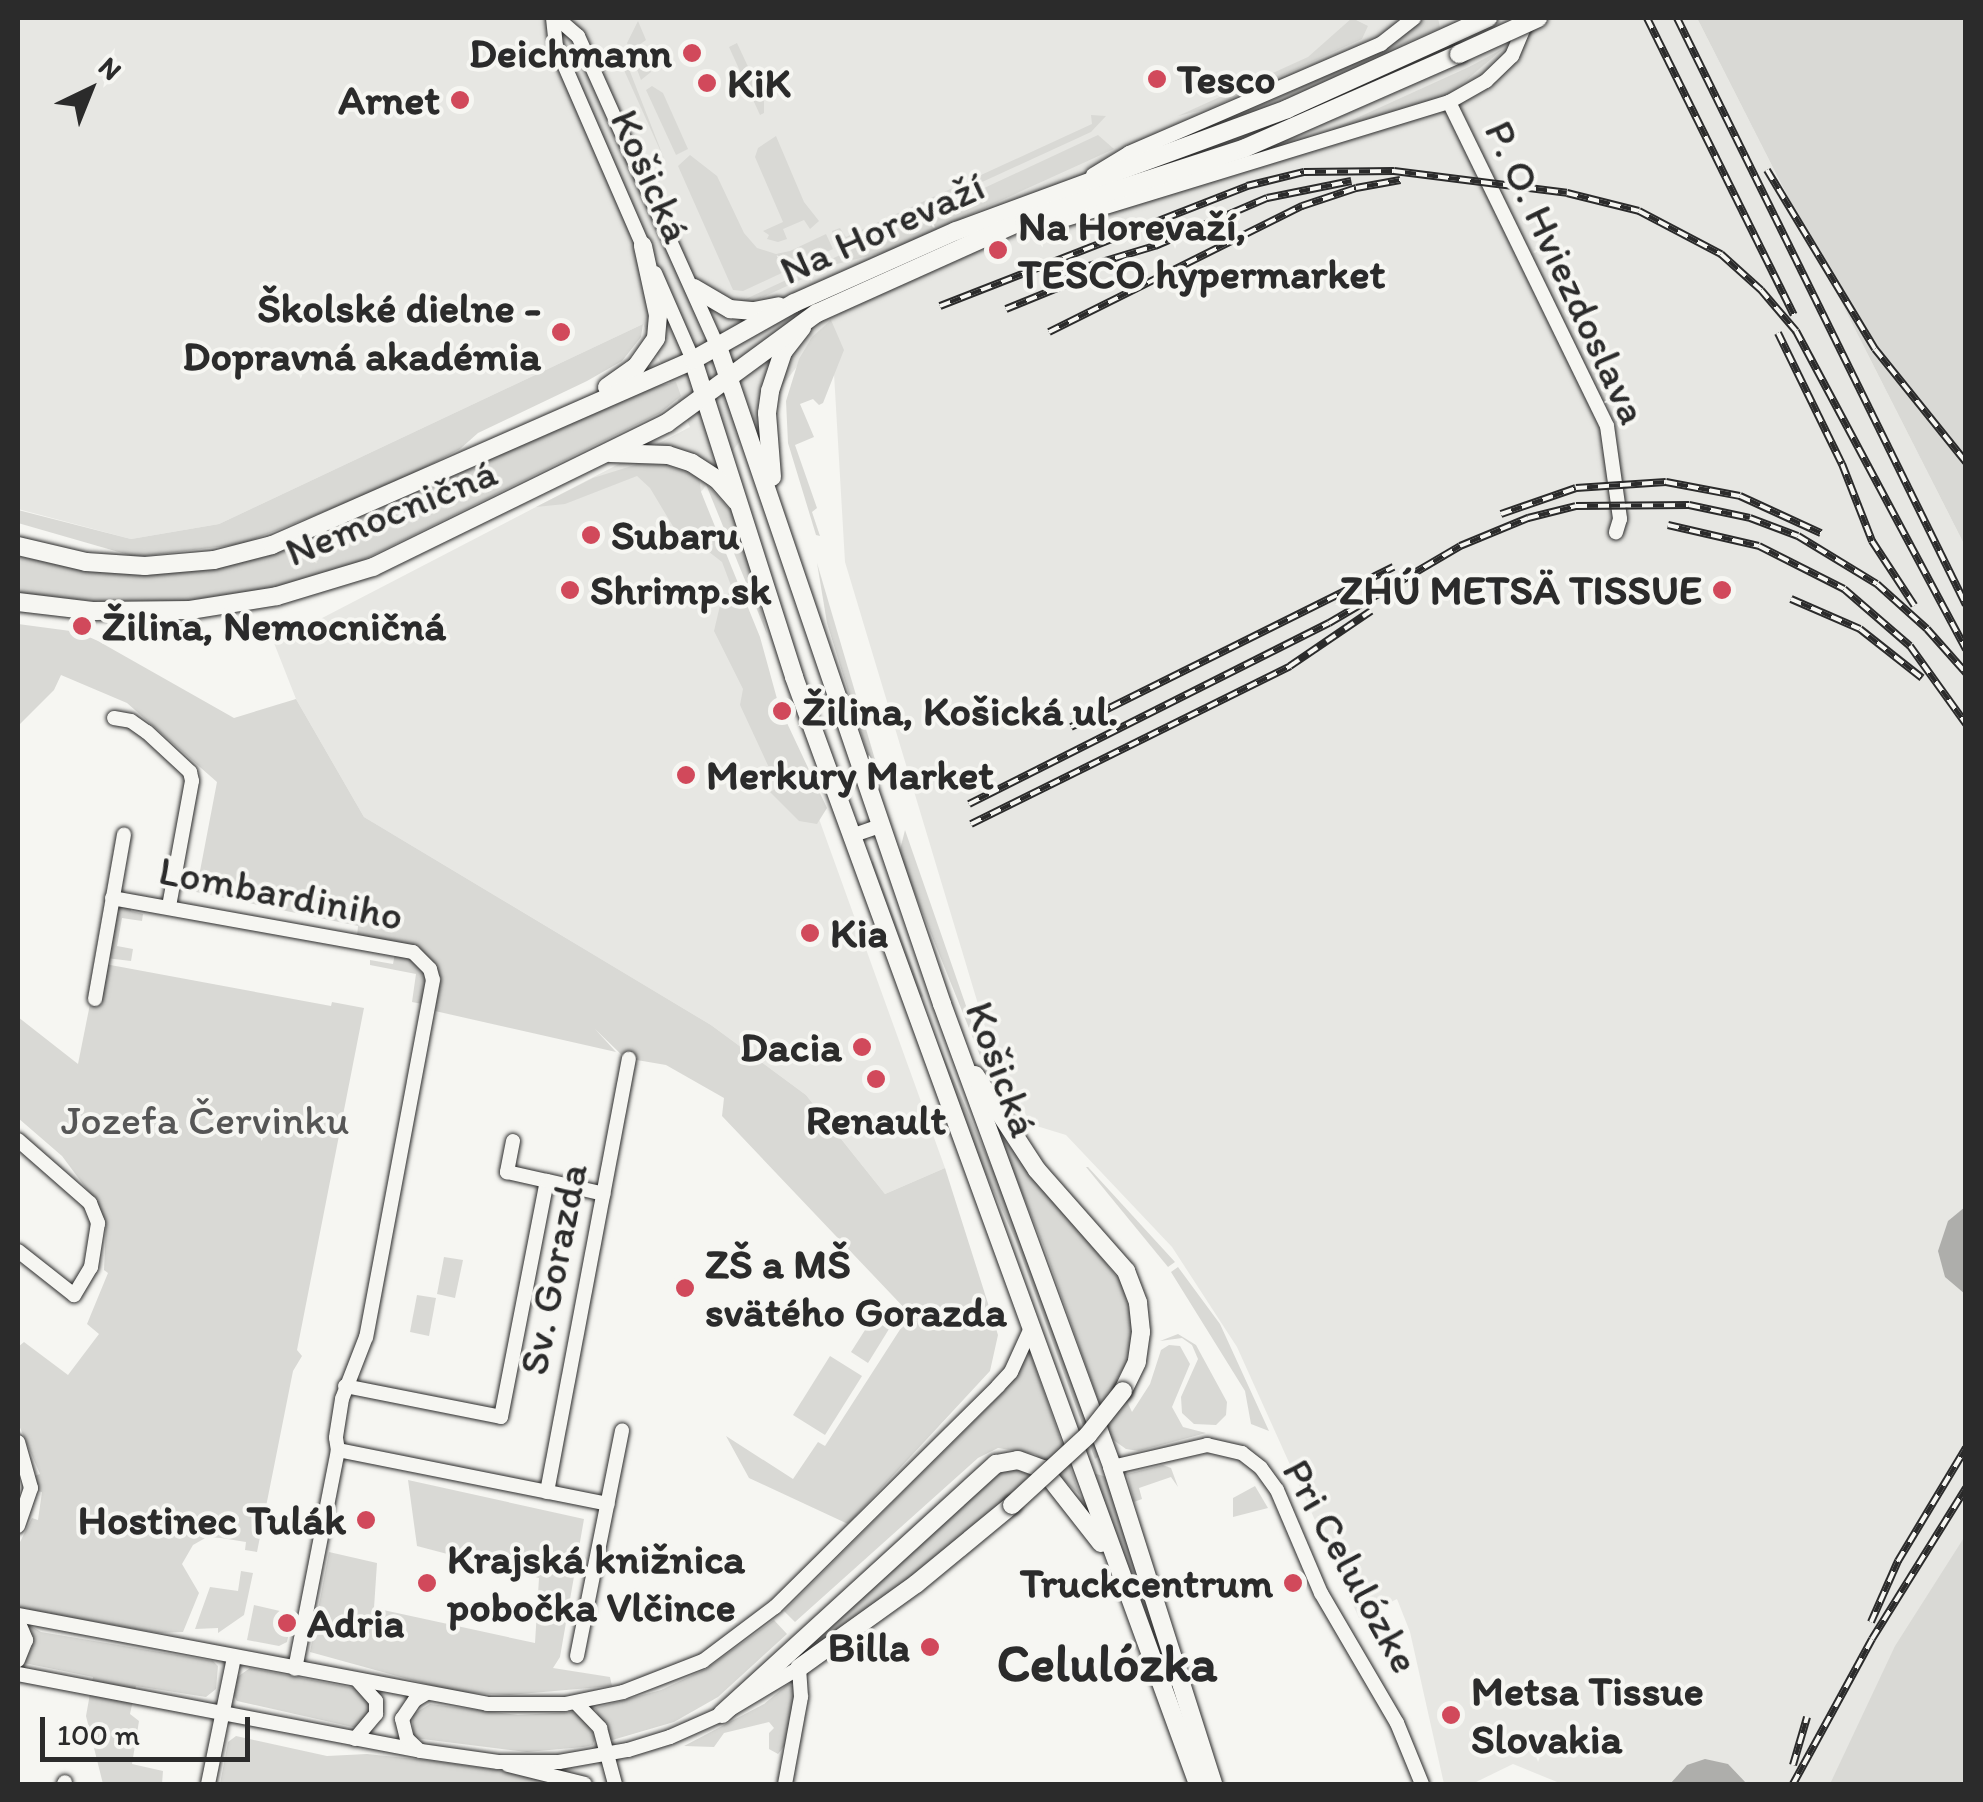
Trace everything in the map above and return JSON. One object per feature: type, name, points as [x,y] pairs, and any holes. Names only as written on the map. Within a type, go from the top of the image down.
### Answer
[{"type":"main road","name":"Na Horevaží","points":[[693,360],[794,303],[1080,183],[1287,109],[1488,18]]},
{"type":"main road","name":"Na Horevaží","points":[[706,393],[817,314],[1040,214],[1245,148],[1538,18]]},
{"type":"main road","points":[[578,408],[636,366],[656,338],[658,315],[643,246]]},
{"type":"main road","points":[[694,288],[722,306],[742,311],[794,303]]},
{"type":"main road","name":"Na Horevaží","points":[[775,507],[767,414],[770,391],[783,352],[817,314]]},
{"type":"main road","name":"Košická","points":[[718,347],[942,1004],[1001,1170],[1041,1263],[1112,1467],[1214,1784]]},
{"type":"main road","name":"Košická","points":[[693,360],[794,677],[1074,1453],[1198,1784]]},
{"type":"main road","name":"Nemocničná","points":[[18,546],[86,562],[145,566],[251,552],[346,516],[578,408],[693,360]]},
{"type":"main road","name":"Nemocničná","points":[[18,602],[142,612],[277,596],[418,548],[667,423],[706,393]]},
{"type":"main road","points":[[609,453],[668,455],[692,462],[717,479],[743,511]]},
{"type":"main road","points":[[799,1668],[916,1584],[1012,1506],[1088,1435],[1123,1391],[1137,1362],[1141,1332],[1138,1304],[1126,1271],[1037,1170],[957,1046]]},
{"type":"main road","points":[[1074,1453],[1098,1466],[1112,1467]]},
{"type":"main road","points":[[722,1714],[987,1469],[1001,1462],[1018,1460],[1043,1469],[1116,1564]]},
{"type":"street","name":"Košická","points":[[555,18],[556,46],[693,360]]},
{"type":"street","name":"Košická","points":[[555,18],[578,36],[718,347]]},
{"type":"street","name":"Na Horevaží","points":[[1080,183],[1129,154],[1381,44],[1414,18]]},
{"type":"street","name":"P. O. Hviezdoslava","points":[[1528,18],[1512,56],[1486,81],[1449,102],[1607,426],[1620,519],[1616,532]]},
{"type":"street","name":"Na Horevaží","points":[[1040,214],[1063,220],[1449,102]]},
{"type":"street","points":[[114,718],[147,732],[182,761],[192,781],[169,906]]},
{"type":"street","points":[[851,836],[880,826]]},
{"type":"street","points":[[95,999],[124,836]]},
{"type":"street","name":"Lombardiniho","points":[[112,898],[413,952],[430,969],[434,990],[366,1338],[345,1386]]},
{"type":"street","points":[[914,1014],[942,1004]]},
{"type":"street","name":"Sv. Gorazda","points":[[546,1492],[629,1059]]},
{"type":"street","points":[[18,1140],[90,1203],[98,1222],[90,1266],[74,1295],[18,1250]]},
{"type":"street","points":[[513,1141],[507,1172],[604,1194]]},
{"type":"street","points":[[294,1669],[338,1450],[336,1438],[345,1386],[501,1418],[547,1181]]},
{"type":"street","points":[[18,1660],[26,1640],[18,1618],[487,1704],[576,1702],[623,1692],[704,1661],[757,1622],[1012,1372],[1030,1328]]},
{"type":"street","points":[[578,1656],[622,1430]]},
{"type":"street","points":[[18,1442],[31,1488],[18,1526]]},
{"type":"street","name":"Pri Celulózke","points":[[1112,1467],[1207,1445],[1242,1453],[1261,1468],[1277,1490],[1329,1608],[1403,1734],[1422,1784]]},
{"type":"street","points":[[338,1450],[608,1504]]},
{"type":"street","points":[[208,1784],[234,1657]]},
{"type":"street","points":[[498,1762],[558,1762],[670,1737],[722,1714],[799,1668],[801,1697],[784,1784]]},
{"type":"street","points":[[18,1674],[421,1751],[498,1762],[585,1784]]},
{"type":"street","points":[[355,1738],[376,1714],[376,1701],[358,1681]]},
{"type":"street","points":[[421,1751],[407,1740],[402,1719],[415,1700],[426,1694]]},
{"type":"street","points":[[576,1702],[600,1728],[615,1784]]},
{"type":"shaded area","points":[[21,18],[1697,18],[1965,546],[1965,1547],[1831,1784],[1562,1784],[1513,1764],[1472,1784],[1444,1784],[1410,1632],[1397,1599],[1359,1618],[1237,1347],[1172,1247],[1066,1135],[1030,1124],[984,1024],[845,562],[831,322],[701,492],[945,1168],[885,1194],[806,1095],[711,1025],[364,817],[296,699],[274,643],[690,427],[643,324],[219,524],[131,539],[18,509]]},
{"type":"shaded area","points":[[1966,1207],[1965,1294],[1945,1277],[1938,1251],[1948,1221]]},
{"type":"shaded area","points":[[1705,1759],[1728,1764],[1747,1784],[1670,1784],[1687,1765]]},
{"type":"green space","points":[[1352,18],[1368,26],[1362,39],[1211,108],[1178,116],[1308,57]]},
{"type":"green space","points":[[1425,18],[1438,18],[1440,28],[1234,118],[1389,47]]},
{"type":"green space","points":[[1697,18],[1965,18],[1965,546]]},
{"type":"green space","points":[[638,21],[646,40],[639,45],[651,72],[641,80],[627,43]]},
{"type":"green space","points":[[737,43],[764,101],[764,113],[760,115],[729,47]]},
{"type":"green space","points":[[1453,43],[1455,46],[1244,139],[1128,177],[1291,116]]},
{"type":"green space","points":[[616,46],[620,46],[665,161],[619,59]]},
{"type":"green space","points":[[1504,48],[1445,98],[1315,137],[1469,67]]},
{"type":"green space","points":[[652,86],[663,93],[688,149],[676,155],[646,90]]},
{"type":"green space","points":[[1091,115],[1106,116],[1091,132],[843,246],[833,237],[832,231],[840,228],[846,237],[1092,124]]},
{"type":"green space","points":[[1098,135],[1114,149],[892,250],[833,265],[750,303],[737,303]]},
{"type":"green space","points":[[776,136],[804,202],[819,221],[810,229],[804,220],[783,229],[787,239],[778,242],[767,239],[769,235],[763,231],[783,222],[755,157],[758,148]]},
{"type":"green space","points":[[690,155],[717,176],[744,233],[757,248],[776,254],[826,234],[833,249],[743,291],[733,290],[678,166]]},
{"type":"green space","points":[[831,320],[844,350],[823,403],[819,405],[813,399],[800,404],[814,437],[795,445],[817,508],[812,512],[820,536],[816,535],[788,443],[786,401],[799,359],[812,337]]},
{"type":"green space","points":[[643,324],[641,337],[622,361],[587,381],[478,433],[460,449],[394,484],[242,544],[136,557],[18,523],[18,510],[131,539],[219,524]]},
{"type":"green space","points":[[676,382],[681,396],[660,413],[347,568],[280,587],[177,602],[102,602],[18,593],[18,556],[73,568],[141,575],[216,568],[268,556],[644,389]]},
{"type":"green space","points":[[638,464],[666,465],[699,477],[701,492],[760,637],[779,706],[827,808],[817,824],[799,821],[770,792],[778,787],[740,705],[743,689],[714,631],[722,597],[733,591],[722,562],[695,541],[682,546],[664,533],[674,528],[650,488],[637,476],[565,504],[536,507],[593,478]]},
{"type":"green space","points":[[705,482],[732,512],[749,557],[767,634]]},
{"type":"green space","points":[[817,563],[879,773],[876,781],[827,623]]},
{"type":"green space","points":[[18,624],[78,632],[234,718],[296,699],[364,817],[711,1025],[806,1095],[885,1194],[945,1168],[998,1335],[990,1371],[848,1524],[749,1478],[726,1436],[793,1479],[818,1442],[825,1446],[910,1314],[722,1116],[724,1098],[666,1065],[625,1058],[595,1029],[616,1052],[435,1011],[438,978],[428,960],[357,937],[358,926],[196,892],[217,782],[127,703],[61,675],[54,690],[18,726]]},
{"type":"green space","points":[[905,830],[973,1026],[1020,1130],[993,1088],[899,854]]},
{"type":"green space","points":[[873,861],[923,996],[920,999],[870,865]]},
{"type":"green space","points":[[131,904],[131,911],[143,914],[142,921],[122,918],[117,946],[133,949],[131,961],[106,958],[119,905]]},
{"type":"green space","points":[[395,953],[410,958],[426,976],[428,988],[422,1004],[412,1002],[416,974],[370,965],[370,960],[393,964]]},
{"type":"green space","name":"Jozefa Červinku","points":[[105,964],[331,1006],[332,1002],[364,1008],[297,1350],[302,1356],[293,1371],[257,1552],[245,1550],[246,1542],[221,1538],[207,1537],[193,1545],[182,1564],[199,1593],[183,1632],[158,1633],[18,1608],[18,1546],[32,1518],[38,1520],[42,1492],[37,1491],[34,1476],[40,1474],[18,1423],[18,1347],[24,1342],[68,1375],[99,1334],[87,1324],[108,1273],[104,1270],[106,1225],[94,1199],[62,1156],[18,1118],[18,1017],[78,1064],[91,999]]},
{"type":"green space","points":[[930,1025],[1021,1234],[1099,1456],[1095,1459],[1016,1241],[955,1105]]},
{"type":"green space","points":[[996,1129],[1122,1283],[1133,1324],[1129,1359],[1117,1379],[1132,1412],[1150,1384],[1161,1350],[1169,1345],[1180,1346],[1190,1364],[1172,1407],[1183,1427],[1206,1433],[1139,1451],[1126,1449],[1112,1439],[1044,1247]]},
{"type":"green space","points":[[1088,1167],[1175,1262],[1168,1267]]},
{"type":"green space","points":[[444,1257],[463,1260],[455,1298],[437,1294]]},
{"type":"green space","points":[[1178,1267],[1220,1324],[1269,1431],[1251,1424],[1245,1391],[1171,1272]]},
{"type":"green space","points":[[417,1295],[436,1298],[429,1336],[410,1332]]},
{"type":"green space","points":[[872,1319],[889,1329],[868,1363],[851,1352]]},
{"type":"green space","points":[[1178,1334],[1196,1345],[1227,1402],[1226,1415],[1216,1425],[1194,1424],[1182,1413],[1181,1397],[1198,1359],[1192,1345],[1182,1338],[1160,1341]]},
{"type":"green space","points":[[1030,1352],[1080,1495],[1035,1454],[998,1448],[978,1458],[795,1622],[784,1611],[1005,1390]]},
{"type":"green space","points":[[830,1356],[862,1376],[825,1435],[793,1415]]},
{"type":"green space","points":[[1163,1465],[1171,1468],[1178,1487],[1171,1477],[1139,1488],[1142,1499],[1134,1502],[1127,1474]]},
{"type":"green space","points":[[1014,1468],[1030,1475],[1006,1499],[913,1575],[816,1645],[810,1639],[993,1471]]},
{"type":"green space","points":[[1089,1472],[1107,1477],[1162,1654],[1160,1653]]},
{"type":"green space","points":[[408,1480],[584,1519],[560,1657],[553,1668],[610,1677],[612,1686],[509,1695],[455,1692],[310,1652],[329,1552],[377,1563],[374,1608],[535,1643],[539,1578],[417,1546]]},
{"type":"green space","points":[[1255,1486],[1268,1508],[1233,1517],[1233,1498]]},
{"type":"green space","points":[[1965,1536],[1965,1784],[1830,1784],[1895,1646]]},
{"type":"green space","points":[[241,1571],[253,1573],[244,1615],[218,1633],[218,1628],[195,1629],[210,1587],[238,1591]]},
{"type":"green space","points":[[254,1605],[293,1614],[287,1642],[279,1646],[247,1640]]},
{"type":"green space","points":[[774,1620],[787,1634],[718,1697],[674,1722],[609,1741],[595,1708],[661,1690],[706,1669]]},
{"type":"green space","points":[[29,1625],[41,1632],[213,1661],[218,1666],[216,1689],[206,1697],[136,1686],[130,1714],[139,1721],[132,1764],[163,1771],[162,1784],[103,1784],[86,1716],[93,1677],[24,1663],[32,1647]]},
{"type":"green space","points":[[250,1668],[358,1689],[370,1704],[368,1716],[357,1728],[237,1701],[233,1694],[236,1678]]},
{"type":"green space","points":[[788,1684],[795,1687],[794,1698],[785,1745],[778,1754],[769,1749],[769,1733],[774,1728],[769,1722],[724,1733],[714,1747],[684,1746],[764,1704]]},
{"type":"green space","points":[[430,1704],[518,1715],[572,1712],[586,1719],[595,1738],[593,1745],[527,1752],[414,1738],[412,1715]]},
{"type":"green space","points":[[236,1736],[327,1756],[367,1754],[425,1760],[498,1770],[557,1784],[220,1784],[228,1742]]},
{"type":"railway","points":[[1647,18],[1794,315]]},
{"type":"railway","points":[[1677,18],[1966,605]]},
{"type":"railway","points":[[1767,170],[1875,349],[1966,462]]},
{"type":"railway","points":[[940,306],[1247,186],[1304,172],[1394,171],[1567,193],[1639,211],[1721,254],[1761,290],[1796,331],[1966,650]]},
{"type":"railway","points":[[1049,332],[1302,206],[1356,188],[1400,180]]},
{"type":"railway","points":[[1052,277],[1155,246],[1267,198],[1351,181]]},
{"type":"railway","points":[[1006,309],[1075,281]]},
{"type":"railway","points":[[1778,333],[1842,464],[1872,541],[1914,605]]},
{"type":"railway","points":[[1501,514],[1576,488],[1666,482],[1740,496],[1821,533]]},
{"type":"railway","points":[[969,804],[1329,623],[1460,546],[1528,518],[1576,506],[1689,505],[1750,518],[1798,536],[1877,584],[1927,629],[1966,673]]},
{"type":"railway","points":[[1668,525],[1759,546],[1844,589],[1910,646],[1966,724]]},
{"type":"railway","points":[[1071,727],[1393,567]]},
{"type":"railway","points":[[1791,599],[1860,629],[1922,678]]},
{"type":"railway","points":[[971,824],[1290,666],[1371,611]]},
{"type":"railway","points":[[1871,1622],[1898,1561],[1966,1448]]},
{"type":"railway","points":[[1793,1784],[1872,1639],[1966,1488]]},
{"type":"railway","points":[[1793,1765],[1807,1717]]},
{"type":"place","name":"Deichmann","points":[[692,53]]},
{"type":"place","name":"Tesco","points":[[1157,79]]},
{"type":"place","name":"KiK","points":[[707,83]]},
{"type":"place","name":"Arnet","points":[[460,100]]},
{"type":"place","name":"Na Horevaží, TESCO hypermarket","points":[[998,250]]},
{"type":"place","name":"Školské dielne - Dopravná akadémia","points":[[561,332]]},
{"type":"place","name":"Subaru","points":[[591,535]]},
{"type":"place","name":"Shrimp.sk","points":[[570,590]]},
{"type":"place","name":"ZHÚ METSÄ TISSUE","points":[[1722,590]]},
{"type":"place","name":"Žilina, Nemocničná","points":[[82,626]]},
{"type":"place","name":"Žilina, Košická ul.","points":[[782,711]]},
{"type":"place","name":"Merkury Market","points":[[686,775]]},
{"type":"place","name":"Kia","points":[[810,933]]},
{"type":"place","name":"Dacia","points":[[862,1047]]},
{"type":"place","name":"Renault","points":[[876,1079]]},
{"type":"place","name":"ZŠ a MŠ svätého Gorazda","points":[[685,1288]]},
{"type":"place","name":"Hostinec Tulák","points":[[366,1520]]},
{"type":"place","name":"Krajská knižnica pobočka Vlčince","points":[[427,1583]]},
{"type":"place","name":"Truckcentrum","points":[[1293,1583]]},
{"type":"place","name":"Adria","points":[[287,1623]]},
{"type":"place","name":"Billa","points":[[930,1647]]},
{"type":"place","name":"Metsa Tissue Slovakia","points":[[1451,1715]]},
{"type":"district","name":"Celulózka","points":[[1107,1664]]}]
